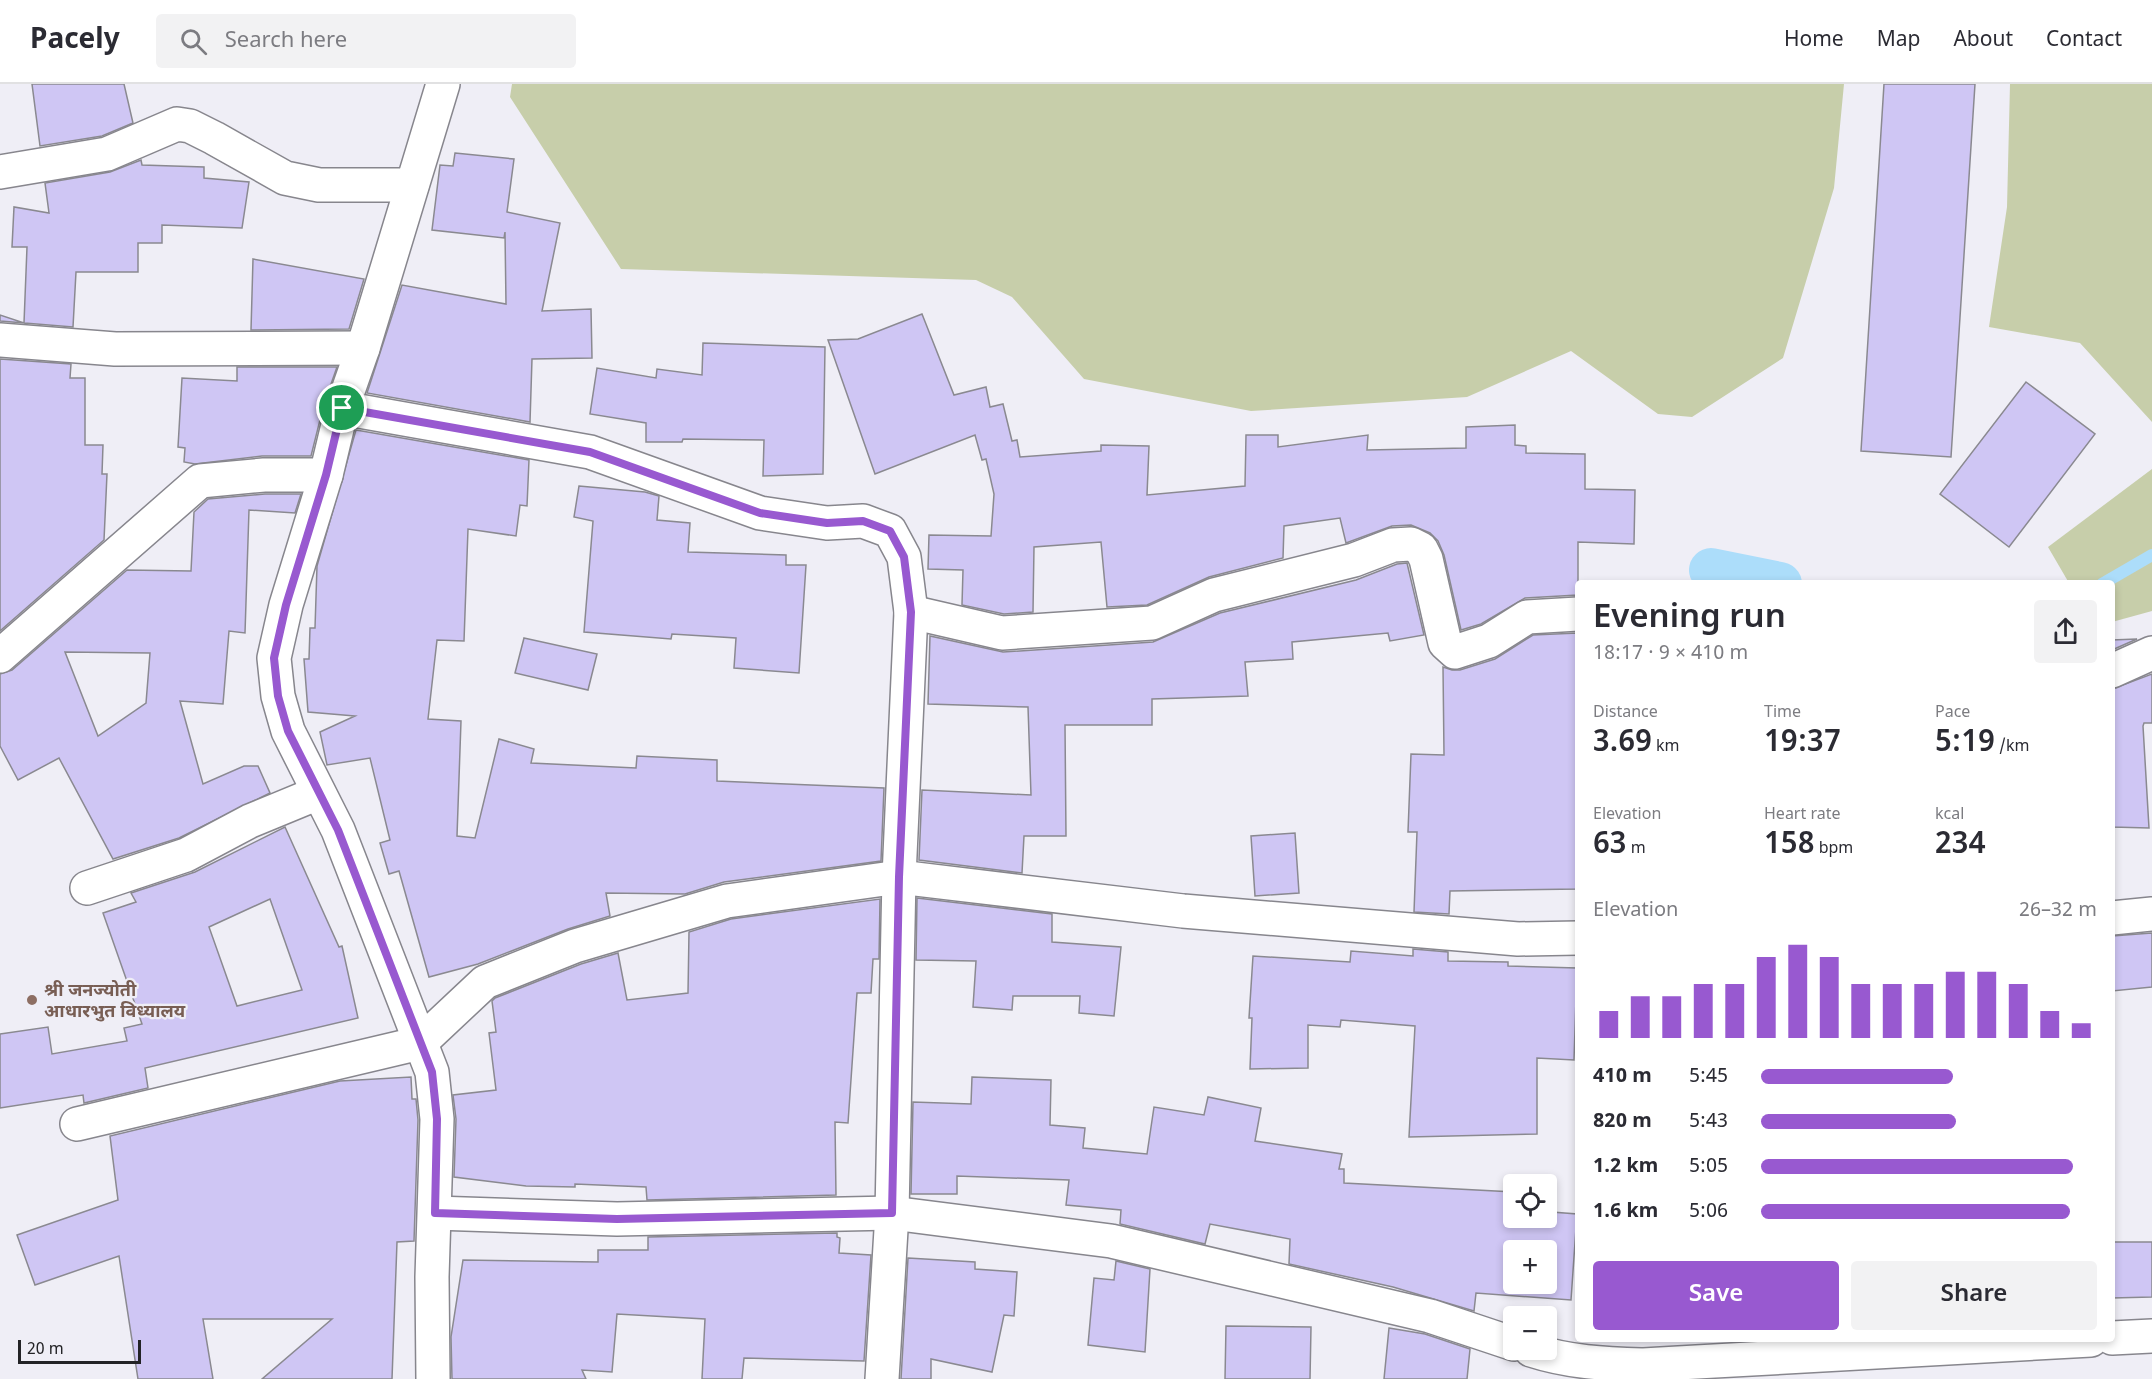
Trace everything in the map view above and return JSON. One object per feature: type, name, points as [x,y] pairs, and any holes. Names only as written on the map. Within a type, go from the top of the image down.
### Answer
[{"type":"street","points":[[433,1379],[437,1119],[432,1072],[352,863],[288,731],[278,696],[274,658],[286,605],[326,475],[342,408],[363,348],[443,84]]},
{"type":"street","points":[[0,171],[107,154],[177,124],[214,138],[285,178],[319,185],[412,185]]},
{"type":"street","points":[[0,340],[115,349],[363,348]]},
{"type":"street","points":[[342,408],[590,452],[760,513],[827,523],[863,521],[890,531],[904,557],[911,612],[899,877],[892,1213],[882,1379]]},
{"type":"street","points":[[0,656],[200,481],[264,475],[326,475]]},
{"type":"street","points":[[911,612],[1002,633],[1152,623],[1214,595],[1354,560],[1393,545],[1411,544],[1421,549],[1426,559],[1445,643],[1455,652],[1489,640],[1527,617],[1575,614]]},
{"type":"street","points":[[2115,670],[2152,653]]},
{"type":"street","points":[[87,888],[186,855],[250,821],[318,793]]},
{"type":"street","points":[[77,1124],[420,1043],[485,982],[576,946],[727,901],[899,877],[1183,911],[1518,939],[1575,938]]},
{"type":"street","points":[[2115,918],[2152,914]]},
{"type":"street","points":[[435,1213],[617,1219],[892,1213],[1111,1241],[1430,1316],[1503,1340]]},
{"type":"street","points":[[2115,1338],[2152,1336]]},
{"type":"street","points":[[1557,1359],[1693,1371],[2065,1342]]},
{"type":"green space","points":[[512,84],[1844,84],[1834,188],[1783,358],[1692,417],[1658,414],[1571,351],[1467,397],[1251,411],[1084,379],[1012,297],[976,280],[621,269],[510,97]]},
{"type":"green space","points":[[2010,84],[2152,84],[2152,422],[2080,343],[1989,327],[2007,207]]},
{"type":"green space","points":[[2152,469],[2152,611],[2115,621],[2115,580],[2067,580],[2048,547]]},
{"type":"building","points":[[32,84],[124,84],[133,123],[102,136],[40,146]]},
{"type":"building","points":[[1884,84],[1975,84],[1951,457],[1861,451]]},
{"type":"building","points":[[455,153],[514,159],[507,212],[560,223],[542,311],[591,309],[592,358],[532,359],[530,422],[367,393],[402,285],[506,304],[505,232],[504,238],[432,230],[440,165],[453,166]]},
{"type":"building","points":[[141,160],[142,165],[204,167],[204,178],[249,182],[242,228],[162,225],[162,243],[138,243],[138,272],[76,272],[73,327],[24,323],[27,247],[12,247],[14,207],[49,213],[45,183],[110,172]]},
{"type":"building","points":[[253,259],[364,279],[349,329],[251,330]]},
{"type":"building","points":[[922,314],[954,395],[986,387],[990,407],[1003,404],[1012,441],[1017,440],[1020,457],[1101,451],[1101,445],[1149,446],[1147,495],[1245,486],[1246,435],[1278,435],[1278,447],[1368,435],[1367,450],[1466,448],[1466,427],[1515,425],[1515,445],[1526,446],[1526,453],[1585,454],[1585,489],[1635,490],[1634,544],[1578,542],[1578,580],[1575,580],[1575,595],[1525,598],[1481,624],[1461,630],[1444,555],[1438,541],[1430,533],[1411,525],[1392,526],[1346,543],[1340,518],[1284,526],[1283,558],[1209,577],[1147,605],[1107,607],[1101,542],[1034,547],[1033,612],[1004,614],[962,605],[963,570],[928,569],[929,535],[991,536],[994,494],[986,459],[982,460],[975,435],[875,474],[828,340],[858,339]]},
{"type":"building","points":[[0,315],[24,323],[0,321]]},
{"type":"building","points":[[703,343],[825,347],[823,474],[763,476],[764,440],[683,439],[682,442],[646,442],[646,423],[590,414],[597,368],[656,378],[657,369],[702,375]]},
{"type":"building","points":[[0,359],[71,364],[70,378],[85,378],[85,445],[103,445],[102,474],[107,474],[104,540],[0,631]]},
{"type":"building","points":[[237,367],[337,367],[324,404],[311,456],[262,456],[195,464],[184,462],[185,448],[178,447],[182,378],[237,381]]},
{"type":"building","points":[[2026,382],[2095,434],[2009,547],[1940,494]]},
{"type":"building","points":[[356,430],[529,460],[527,506],[520,505],[516,536],[468,529],[464,641],[437,640],[428,719],[461,721],[457,836],[475,838],[499,739],[534,749],[531,763],[636,768],[637,756],[717,760],[717,781],[884,788],[881,861],[724,882],[685,894],[606,893],[610,916],[568,929],[478,964],[429,977],[399,871],[389,874],[380,843],[390,840],[370,758],[327,765],[320,732],[355,716],[308,712],[304,659],[309,659],[310,628],[315,628],[317,566]]},
{"type":"building","points":[[579,486],[645,492],[659,496],[657,520],[690,523],[688,552],[786,555],[786,565],[806,565],[799,673],[734,668],[736,638],[672,634],[671,639],[584,632],[593,521],[574,517]]},
{"type":"building","points":[[265,494],[301,494],[295,513],[249,510],[245,633],[229,631],[223,704],[180,701],[203,784],[244,766],[258,766],[270,793],[179,838],[113,859],[59,758],[18,780],[0,746],[0,674],[12,670],[127,570],[191,571],[194,512],[208,499]],"holes":[[[65,652],[150,653],[146,703],[98,736]]]},
{"type":"building","points":[[1407,563],[1424,635],[1390,641],[1388,633],[1292,642],[1293,659],[1245,662],[1248,696],[1152,699],[1152,725],[1065,725],[1066,836],[1024,836],[1022,873],[919,860],[922,790],[1031,795],[1028,707],[928,704],[930,636],[1003,652],[1153,642],[1220,613],[1356,580],[1397,564]]},
{"type":"building","points":[[1575,633],[1575,889],[1450,891],[1449,914],[1414,912],[1417,832],[1408,832],[1411,754],[1444,755],[1443,667],[1460,670],[1495,659],[1533,635]]},
{"type":"building","points":[[524,638],[597,654],[588,690],[515,673]]},
{"type":"building","points":[[2137,639],[2115,649],[2115,640]]},
{"type":"building","points":[[2152,674],[2152,723],[2144,723],[2143,726],[2149,828],[2115,827],[2115,688]]},
{"type":"building","points":[[285,827],[339,947],[342,946],[358,1018],[145,1068],[148,1088],[84,1103],[83,1095],[0,1108],[0,1034],[48,1027],[52,1054],[127,1041],[124,1028],[142,1024],[103,913],[136,902],[131,893],[195,872]],"holes":[[[270,899],[302,990],[237,1006],[209,927]]]},
{"type":"building","points":[[1295,833],[1299,893],[1255,896],[1251,836]]},
{"type":"building","points":[[917,898],[1052,914],[1052,942],[1121,947],[1114,1016],[1079,1013],[1080,996],[1013,996],[1012,1010],[973,1007],[976,961],[916,960]]},
{"type":"building","points":[[880,899],[879,959],[873,959],[871,993],[857,993],[848,1123],[835,1122],[836,1195],[647,1200],[646,1187],[575,1184],[575,1187],[526,1186],[454,1177],[456,1119],[453,1095],[496,1090],[489,1033],[496,1032],[492,1001],[495,998],[581,964],[618,953],[627,1000],[688,993],[689,932],[731,919]]},
{"type":"building","points":[[2152,933],[2152,987],[2115,991],[2115,936]]},
{"type":"building","points":[[1413,949],[1448,952],[1448,961],[1508,962],[1508,966],[1575,968],[1574,1060],[1537,1058],[1537,1134],[1409,1137],[1415,1026],[1341,1020],[1340,1027],[1308,1025],[1308,1068],[1250,1069],[1252,1018],[1249,1018],[1253,956],[1350,962],[1351,951],[1413,956]]},
{"type":"building","points":[[411,1077],[412,1099],[416,1099],[418,1120],[414,1241],[397,1242],[392,1379],[262,1379],[332,1319],[203,1319],[213,1379],[138,1379],[119,1256],[35,1285],[17,1235],[118,1200],[110,1136],[340,1081]]},
{"type":"building","points":[[972,1077],[1051,1080],[1050,1125],[1085,1128],[1083,1148],[1147,1154],[1154,1107],[1204,1115],[1208,1097],[1261,1108],[1255,1141],[1342,1154],[1339,1169],[1344,1169],[1344,1183],[1503,1191],[1503,1228],[1557,1228],[1557,1212],[1575,1214],[1571,1300],[1476,1293],[1474,1311],[1393,1287],[1289,1264],[1290,1239],[1210,1224],[1205,1244],[1120,1224],[1121,1210],[1066,1205],[1069,1180],[957,1176],[957,1194],[911,1194],[913,1102],[971,1104]]},
{"type":"building","points":[[837,1233],[837,1237],[840,1238],[839,1253],[871,1255],[864,1361],[744,1358],[742,1379],[702,1379],[705,1319],[617,1314],[612,1372],[582,1370],[586,1379],[452,1379],[451,1337],[463,1260],[598,1262],[598,1250],[648,1250],[648,1237]]},
{"type":"building","points":[[2115,1242],[2152,1242],[2152,1297],[2115,1298]]},
{"type":"building","points":[[908,1258],[975,1262],[975,1269],[1017,1272],[1014,1316],[1004,1315],[992,1372],[931,1359],[931,1379],[901,1379]]},
{"type":"building","points":[[1116,1261],[1150,1269],[1145,1352],[1088,1345],[1094,1278],[1114,1280]]},
{"type":"building","points":[[1226,1326],[1311,1327],[1310,1379],[1225,1379]]},
{"type":"building","points":[[1389,1328],[1425,1334],[1470,1349],[1467,1379],[1384,1379]]},
{"type":"waterway","points":[[2109,580],[2152,555]]},
{"type":"waterway","points":[[1711,570],[1760,580]]},
{"type":"place","name":"श्री जनज्योती आधारभुत विध्यालय","points":[[32,1000]]},
{"type":"route","points":[[342,408],[590,452],[760,513],[827,523],[863,521],[890,531],[904,557],[911,612],[899,877],[892,1213],[617,1219],[435,1213],[438,1168],[437,1119],[432,1072],[338,830],[288,731],[278,696],[274,658],[286,605],[326,475],[342,408]]}]
